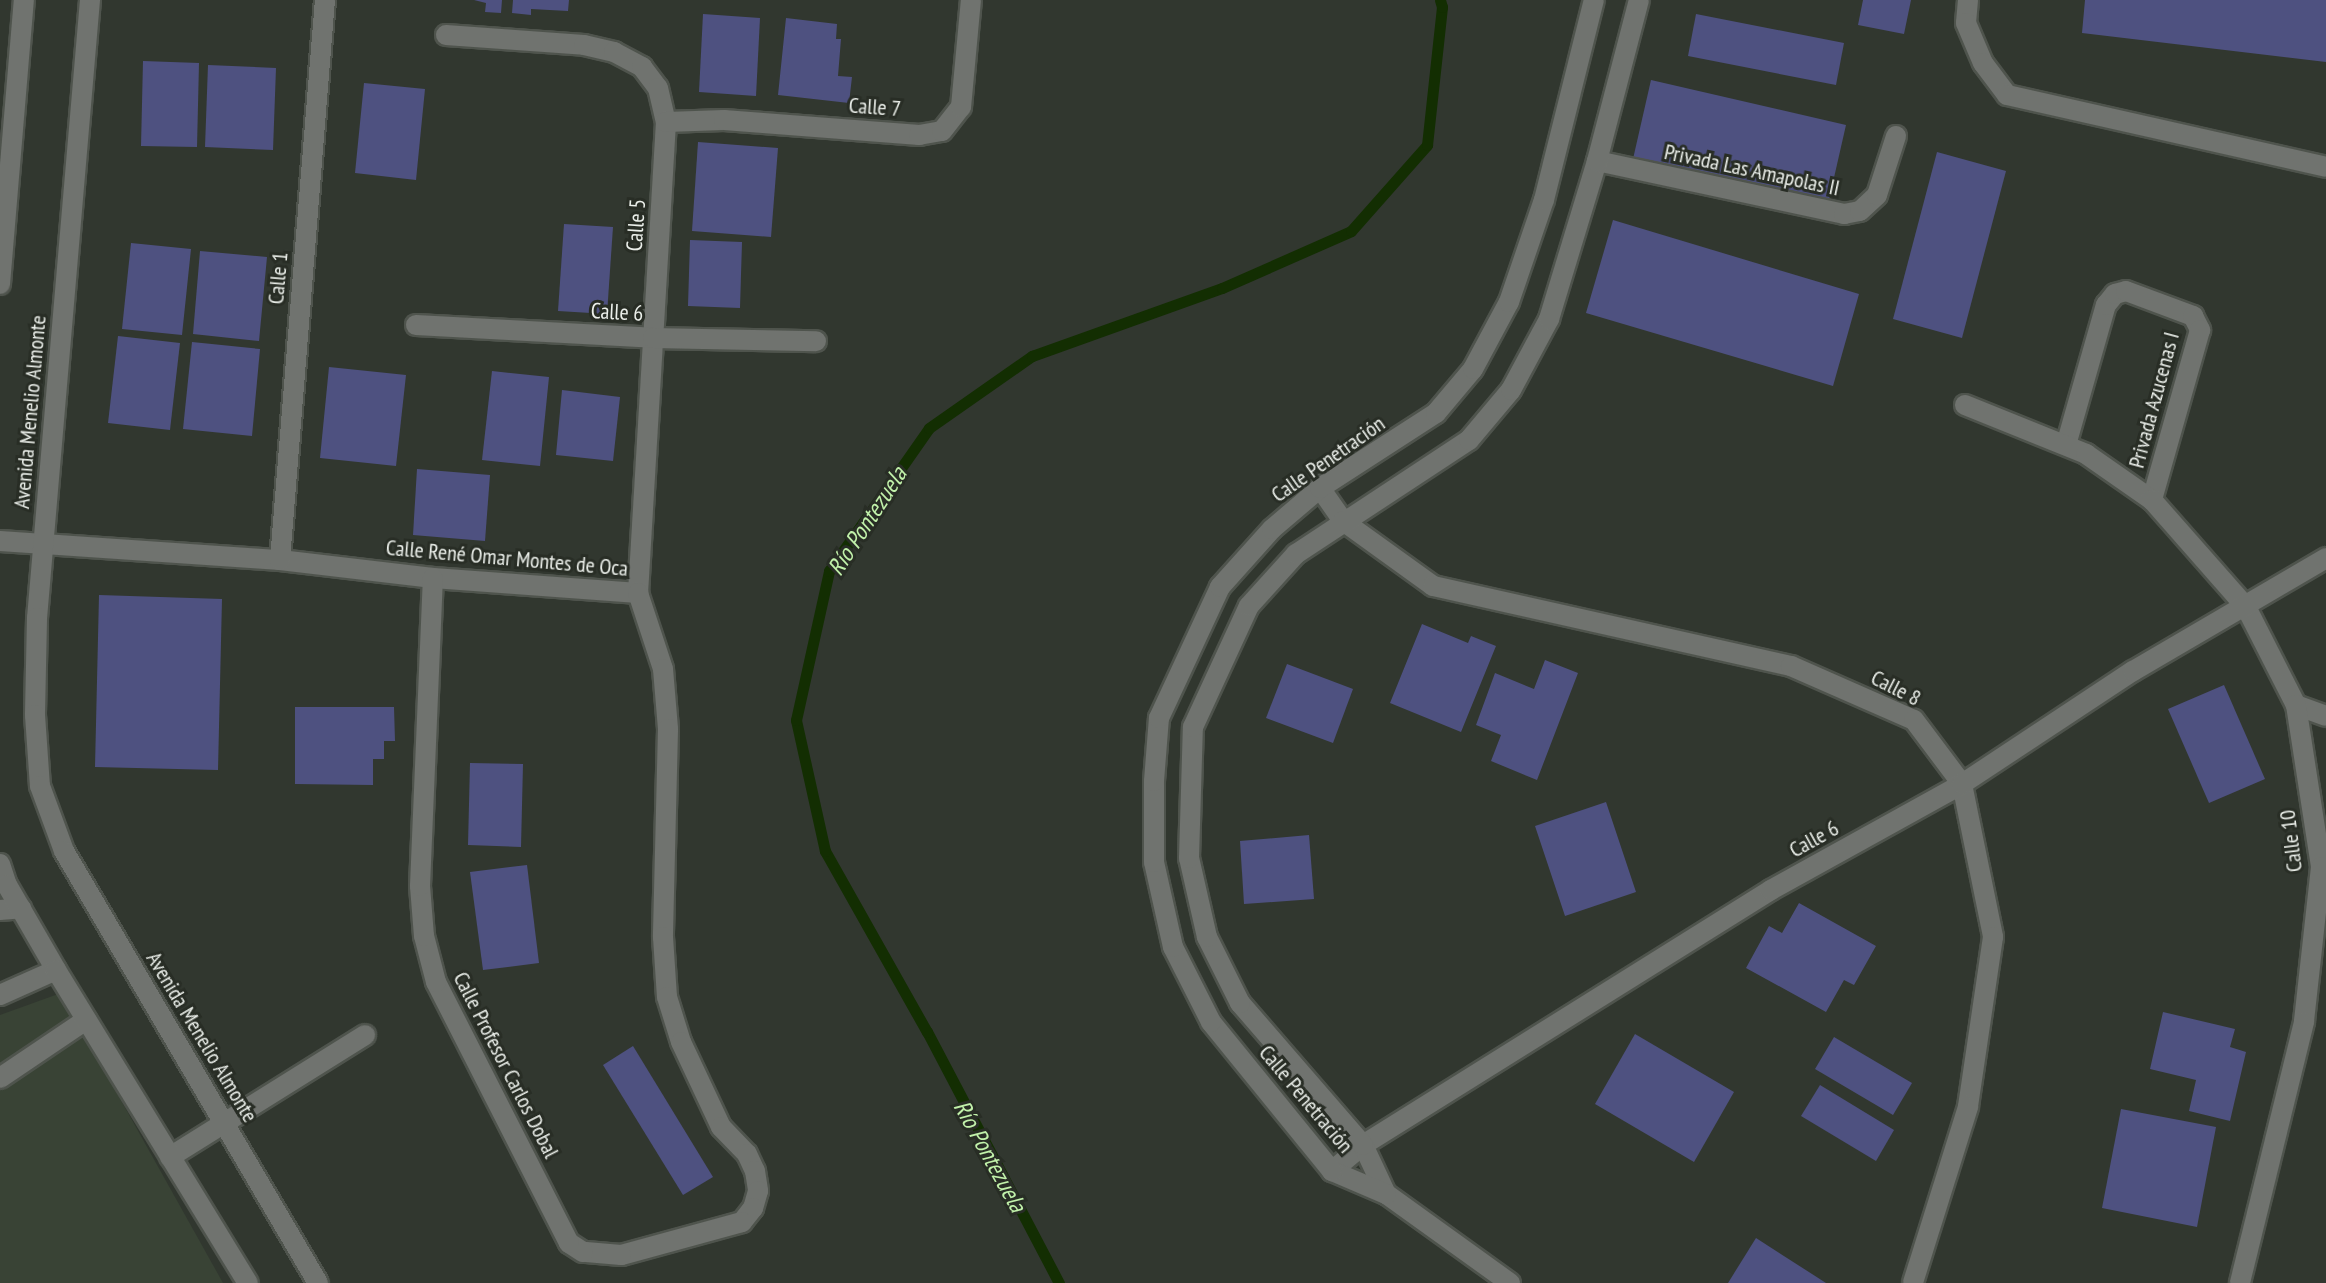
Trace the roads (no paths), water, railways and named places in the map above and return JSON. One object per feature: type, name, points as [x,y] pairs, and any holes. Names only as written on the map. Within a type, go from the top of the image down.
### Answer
[{"type":"street","points":[[0,284],[24,0]]},
{"type":"street","name":"Avenida Menelio Almonte","points":[[90,0],[43,543],[35,715],[40,786],[64,851],[318,1283]]},
{"type":"street","name":"Calle 1","points":[[280,560],[325,0]]},
{"type":"street","name":"Calle 7","points":[[666,122],[724,120],[919,135],[942,131],[961,107],[971,0]]},
{"type":"street","name":"Calle Penetración","points":[[1386,1194],[1332,1171],[1211,1022],[1173,947],[1154,862],[1159,718],[1220,587],[1272,529],[1320,488],[1436,413],[1473,369],[1509,302],[1544,200],[1594,0]]},
{"type":"street","name":"Calle Penetración","points":[[1386,1194],[1363,1145],[1240,1003],[1207,937],[1189,858],[1193,727],[1249,606],[1296,554],[1469,440],[1511,390],[1549,319],[1597,161],[1639,0]]},
{"type":"street","points":[[1968,0],[1966,23],[1977,50],[2007,95],[2326,167]]},
{"type":"street","name":"Calle 5","points":[[446,35],[584,45],[614,52],[642,67],[658,88],[666,122],[638,593]]},
{"type":"street","name":"Privada Las Amapolas II","points":[[1597,161],[1844,214],[1860,211],[1877,195],[1896,136]]},
{"type":"street","name":"Privada Azucenas I","points":[[2066,445],[2106,305],[2115,294],[2126,291],[2193,316],[2200,330],[2152,500]]},
{"type":"street","name":"Calle 6","points":[[416,325],[653,338],[816,341]]},
{"type":"street","name":"Calle 10","points":[[1965,405],[2086,454],[2152,500],[2246,607],[2296,705],[2321,867],[2304,1022],[2240,1283]]},
{"type":"street","name":"Calle 8","points":[[1320,488],[1343,521],[1433,586],[1791,666],[1914,720],[1962,784],[1993,937],[1968,1107],[1913,1283]]},
{"type":"street","name":"Calle René Omar Montes de Oca","points":[[0,541],[280,560],[433,578],[638,593],[663,669],[668,729],[663,937],[667,997],[681,1042],[721,1127],[747,1154],[755,1171],[758,1191],[753,1208],[742,1222]]},
{"type":"street","name":"Calle 6","points":[[1332,1171],[1363,1145],[1771,890],[1962,784],[2133,671],[2326,558]]},
{"type":"street","name":"Calle Profesor Carlos Dobal","points":[[433,578],[420,886],[424,936],[436,982],[569,1243],[583,1252],[621,1255],[742,1222]]},
{"type":"street","points":[[2296,705],[2326,716]]},
{"type":"street","points":[[0,864],[10,909],[56,970],[248,1283]]},
{"type":"street","points":[[0,995],[56,970]]},
{"type":"street","points":[[0,1078],[86,1020]]},
{"type":"street","points":[[170,1157],[365,1035]]},
{"type":"street","points":[[1386,1194],[1510,1283]]},
{"type":"waterway","name":"Río Pontezuela","points":[[1059,1283],[927,1032],[825,851],[796,720],[829,571],[929,428],[1032,356],[1222,288],[1351,231],[1427,145],[1442,7],[1440,0]]}]
